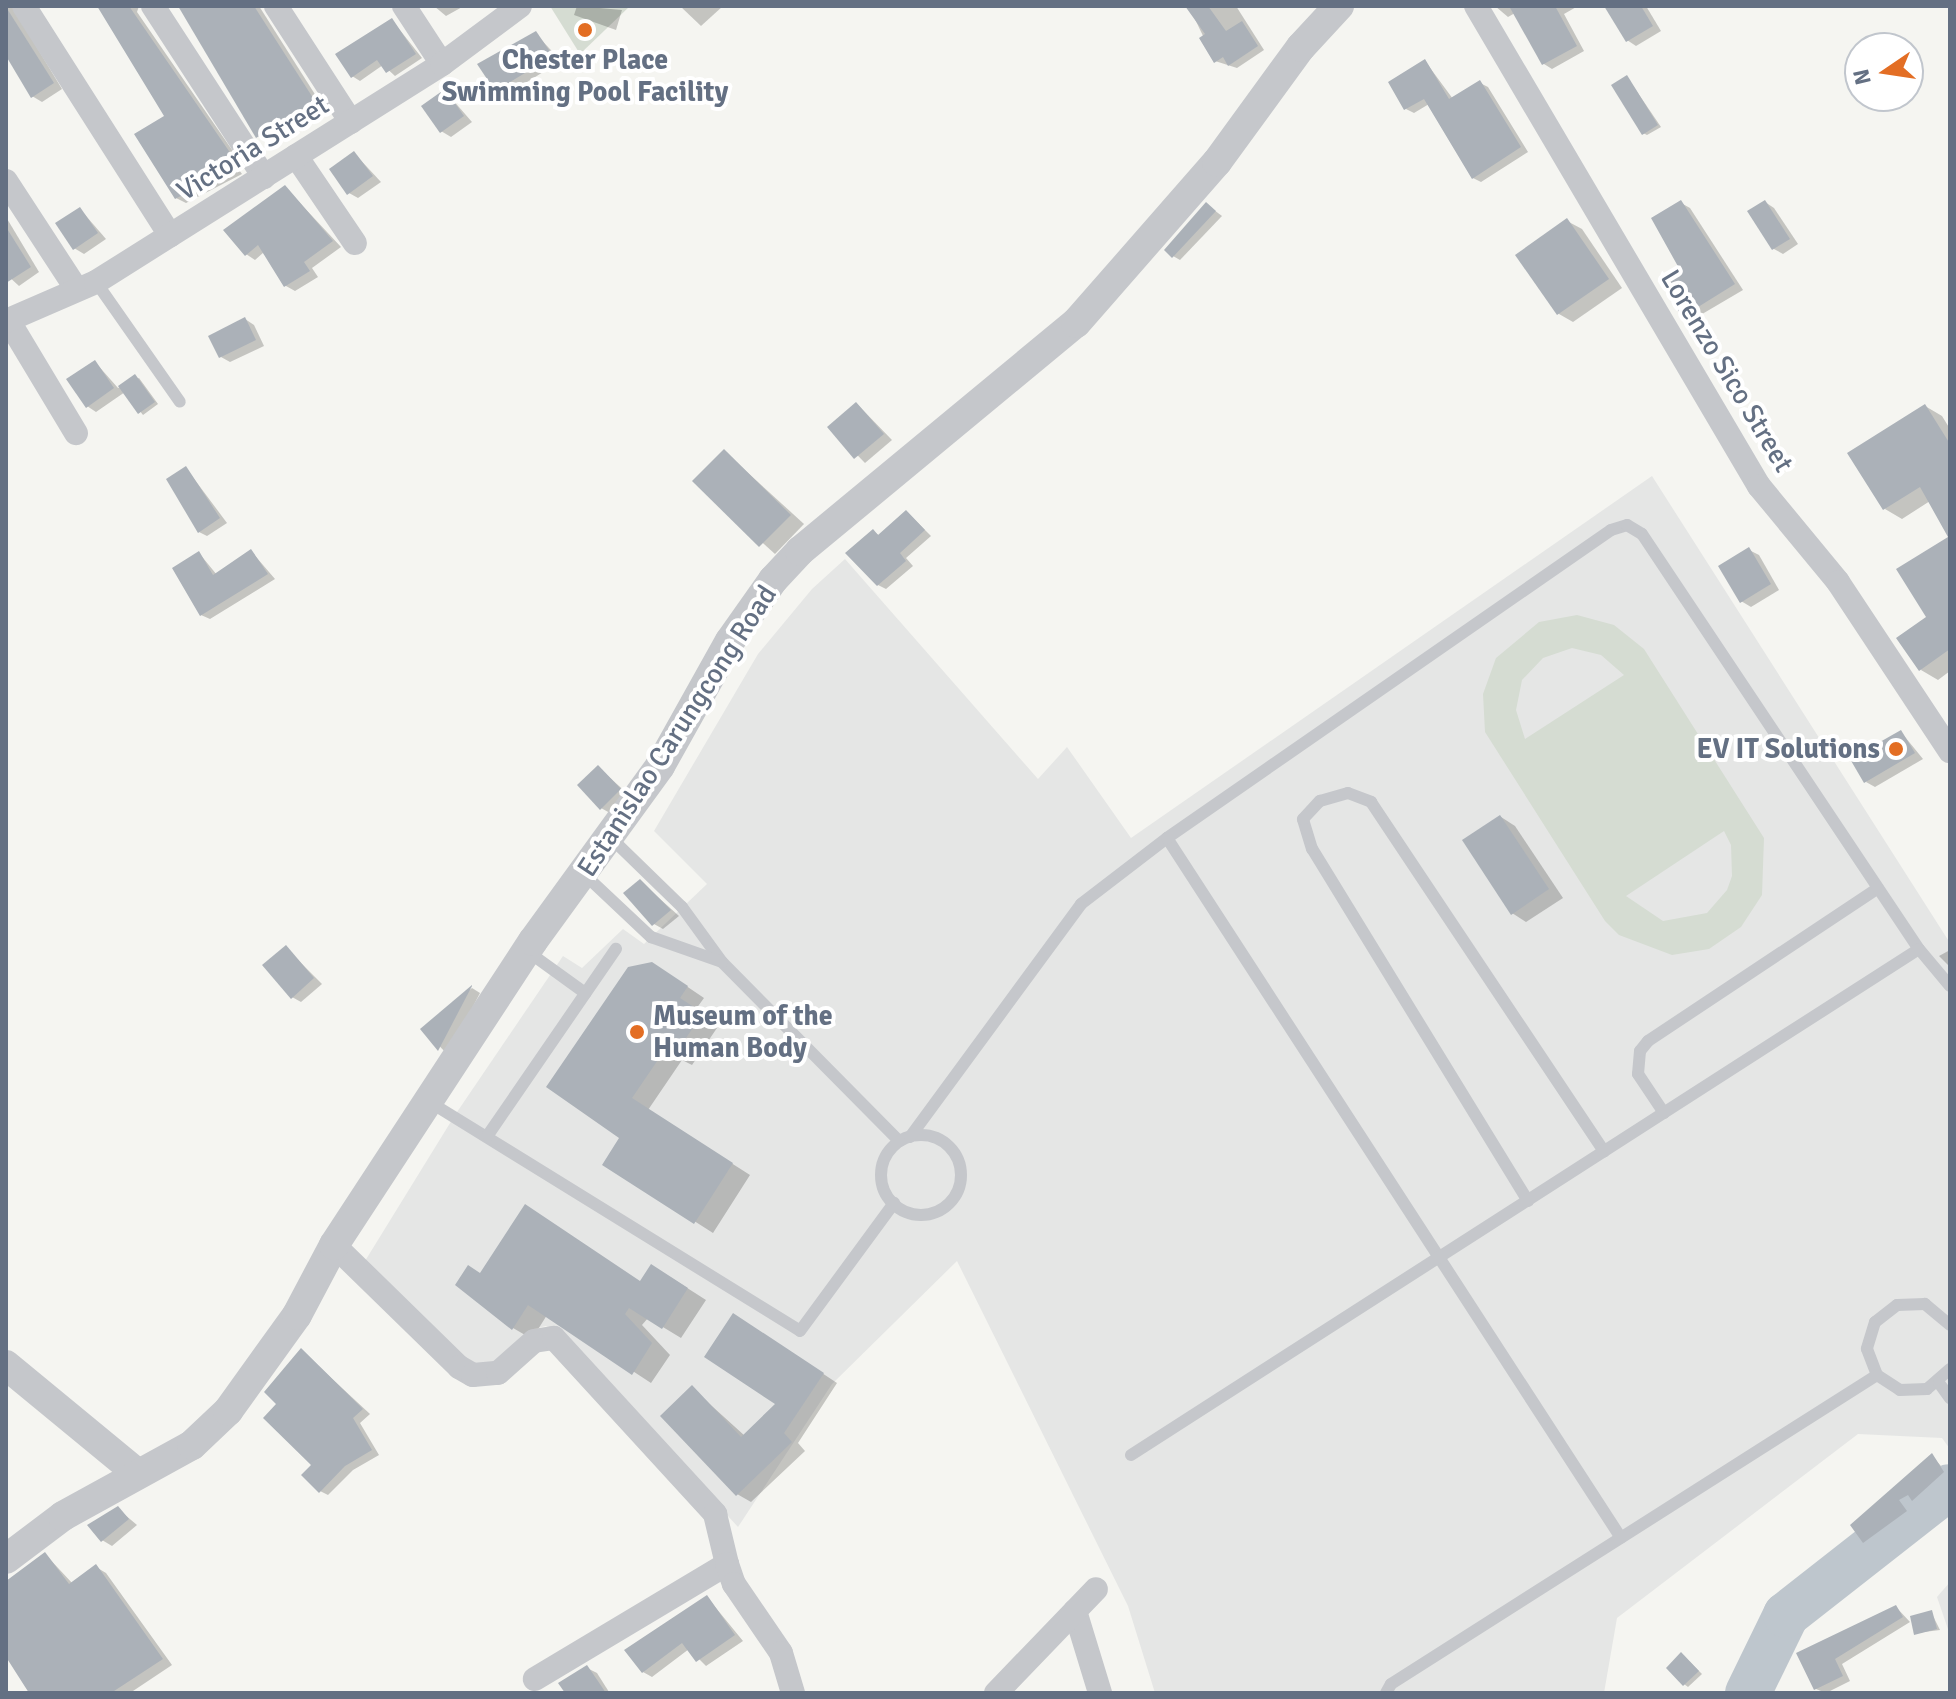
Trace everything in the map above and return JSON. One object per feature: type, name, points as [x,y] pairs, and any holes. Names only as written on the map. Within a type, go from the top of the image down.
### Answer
[{"type":"street","points":[[24,6],[170,235]]},
{"type":"street","points":[[153,6],[264,177]]},
{"type":"street","points":[[276,6],[351,122]]},
{"type":"street","points":[[404,6],[442,64]]},
{"type":"street","name":"Victoria Street","points":[[7,321],[86,285],[170,235],[442,64],[520,6]]},
{"type":"street","name":"Estanislao Carungcong Road","points":[[6,1559],[27,1539],[192,1445],[228,1411],[297,1315],[334,1245],[427,1100],[527,951],[585,875],[660,766],[730,641],[773,580],[800,551],[1076,323],[1217,162],[1301,47],[1339,6]]},
{"type":"street","name":"Lorenzo Sico Street","points":[[1476,6],[1759,486],[1838,582],[1950,751]]},
{"type":"street","points":[[296,156],[355,243]]},
{"type":"street","points":[[6,181],[86,285]]},
{"type":"street","points":[[7,321],[76,433]]},
{"type":"street","points":[[334,1245],[459,1367],[473,1375],[498,1373],[534,1341],[554,1338],[715,1514],[734,1584],[781,1653],[793,1693]]},
{"type":"street","points":[[6,1365],[138,1474]]},
{"type":"street","points":[[535,1679],[727,1564]]},
{"type":"street","points":[[996,1693],[1096,1589]]},
{"type":"street","points":[[1075,1611],[1100,1693]]},
{"type":"lane","points":[[86,285],[180,402]]},
{"type":"lane","points":[[611,838],[682,907],[722,962],[904,1139],[933,1137],[953,1150],[961,1174],[959,1186],[934,1213],[909,1213],[894,1203],[882,1173],[884,1160],[904,1139],[1081,904],[1167,838],[1611,530],[1627,525],[1642,534],[1919,949],[1950,986]]},
{"type":"lane","points":[[1528,1201],[1312,849],[1303,819],[1320,801],[1348,793],[1371,802],[1604,1152]]},
{"type":"lane","points":[[1167,838],[1621,1538]]},
{"type":"lane","points":[[585,875],[651,937],[722,962]]},
{"type":"lane","points":[[1664,1113],[1638,1074],[1640,1051],[1648,1041],[1878,888]]},
{"type":"lane","points":[[488,1135],[616,949]]},
{"type":"lane","points":[[1131,1455],[1919,949]]},
{"type":"lane","points":[[527,951],[585,993]]},
{"type":"lane","points":[[427,1100],[800,1331],[894,1203]]},
{"type":"lane","points":[[1950,1325],[1925,1304],[1911,1302],[1884,1312],[1869,1335],[1867,1349],[1877,1375],[1888,1385],[1914,1392],[1939,1383],[1950,1369]]},
{"type":"lane","points":[[1386,1693],[1391,1684],[1877,1375]]},
{"type":"lane","points":[[1939,1383],[1950,1398]]},
{"type":"shaded area","name":"Chester Place Swimming Pool Facility","points":[[550,6],[630,6],[580,54]]},
{"type":"shaded area","points":[[1652,476],[1950,943],[1950,1449],[1942,1438],[1858,1434],[1617,1618],[1604,1693],[1155,1693],[1128,1606],[957,1261],[832,1384],[738,1527],[559,1332],[546,1326],[533,1329],[489,1368],[474,1369],[365,1261],[455,1115],[563,956],[582,968],[623,929],[644,944],[707,884],[654,831],[758,654],[812,589],[845,559],[1038,779],[1067,747],[1131,838]]},
{"type":"shaded area","points":[[1577,615],[1614,625],[1644,649],[1764,838],[1762,895],[1741,927],[1709,949],[1672,955],[1619,935],[1605,921],[1485,732],[1483,694],[1496,658],[1539,622]],"holes":[[[1572,648],[1601,655],[1624,675],[1525,739],[1516,710],[1522,680],[1543,658]],[[1724,831],[1731,845],[1732,876],[1727,890],[1707,913],[1663,921],[1626,896]]]},
{"type":"shaded area","points":[[1950,1582],[1950,1635],[1937,1597]]},
{"type":"building","points":[[97,6],[129,6],[231,154],[226,157],[234,168],[175,199],[134,134],[164,116]]},
{"type":"building","points":[[178,6],[254,6],[315,101],[256,138]]},
{"type":"building","points":[[1185,6],[1208,6],[1226,31],[1242,21],[1258,46],[1228,66],[1223,57],[1214,63],[1199,38],[1205,34]]},
{"type":"building","points":[[1509,6],[1555,6],[1577,46],[1542,65]]},
{"type":"building","points":[[1604,6],[1641,6],[1653,26],[1626,42]]},
{"type":"building","points":[[6,7],[54,83],[31,98],[6,56]]},
{"type":"building","points":[[392,18],[416,54],[386,73],[377,60],[351,78],[335,54]]},
{"type":"building","points":[[536,31],[553,56],[495,91],[477,64]]},
{"type":"building","points":[[1425,59],[1449,99],[1480,80],[1521,147],[1472,179],[1424,99],[1404,110],[1388,82]]},
{"type":"building","points":[[1627,75],[1658,125],[1642,135],[1611,85]]},
{"type":"building","points":[[445,89],[464,116],[440,133],[421,106]]},
{"type":"building","points":[[354,151],[373,176],[347,195],[329,169]]},
{"type":"building","points":[[285,185],[333,241],[304,262],[310,271],[284,287],[258,245],[245,256],[223,230]]},
{"type":"building","points":[[1681,200],[1735,284],[1682,317],[1661,282],[1680,270],[1651,218]]},
{"type":"building","points":[[1765,200],[1790,239],[1772,250],[1747,211]]},
{"type":"building","points":[[1206,202],[1216,211],[1172,258],[1164,250]]},
{"type":"building","points":[[80,207],[98,233],[73,250],[55,223]]},
{"type":"building","points":[[1567,218],[1609,279],[1557,315],[1515,255]]},
{"type":"building","points":[[6,227],[31,267],[6,283]]},
{"type":"building","points":[[245,317],[256,340],[219,358],[208,336]]},
{"type":"building","points":[[95,360],[114,388],[86,408],[66,379]]},
{"type":"building","points":[[135,374],[155,402],[138,414],[118,386]]},
{"type":"building","points":[[856,402],[884,434],[854,459],[827,427]]},
{"type":"building","points":[[1925,404],[1950,444],[1950,649],[1919,671],[1896,638],[1926,617],[1896,569],[1948,537],[1920,487],[1883,510],[1847,453]]},
{"type":"building","points":[[724,449],[791,515],[759,547],[692,481]]},
{"type":"building","points":[[186,466],[220,518],[198,533],[166,479]]},
{"type":"building","points":[[906,510],[925,530],[900,553],[906,561],[877,586],[845,553],[873,529],[878,535]]},
{"type":"building","points":[[1749,547],[1771,584],[1740,603],[1718,566]]},
{"type":"building","points":[[251,549],[268,574],[200,616],[172,568],[199,551],[213,575]]},
{"type":"building","points":[[1901,730],[1915,753],[1864,783],[1850,759]]},
{"type":"building","points":[[598,765],[621,789],[600,810],[577,785]]},
{"type":"building","points":[[1500,815],[1549,889],[1511,915],[1462,840]]},
{"type":"building","points":[[640,879],[671,910],[652,926],[623,893]]},
{"type":"building","points":[[286,945],[314,978],[291,999],[262,965]]},
{"type":"building","points":[[652,962],[688,986],[680,998],[703,1013],[673,1057],[664,1051],[632,1098],[733,1163],[694,1224],[602,1165],[619,1138],[546,1087],[628,967]]},
{"type":"building","points":[[472,986],[438,1051],[420,1029]]},
{"type":"building","points":[[525,1204],[640,1281],[651,1264],[688,1288],[662,1329],[629,1308],[625,1314],[652,1343],[632,1375],[528,1305],[512,1330],[455,1285],[468,1265],[480,1273]]},
{"type":"building","points":[[733,1313],[824,1373],[784,1433],[792,1442],[736,1496],[660,1416],[692,1385],[741,1437],[775,1404],[704,1357]]},
{"type":"building","points":[[301,1348],[363,1409],[353,1418],[372,1450],[345,1466],[319,1493],[301,1475],[311,1465],[263,1418],[276,1404],[264,1392]]},
{"type":"building","points":[[1932,1453],[1944,1472],[1912,1501],[1908,1495],[1899,1500],[1907,1511],[1863,1543],[1850,1525]]},
{"type":"building","points":[[118,1506],[129,1519],[101,1542],[87,1525]]},
{"type":"building","points":[[45,1552],[69,1584],[96,1564],[163,1659],[111,1693],[29,1693],[6,1657],[6,1581]]},
{"type":"building","points":[[707,1595],[735,1635],[696,1662],[682,1643],[642,1673],[624,1650]]},
{"type":"building","points":[[1896,1605],[1903,1617],[1835,1659],[1843,1676],[1814,1690],[1796,1653]]},
{"type":"building","points":[[1932,1610],[1937,1629],[1914,1635],[1910,1616]]},
{"type":"building","points":[[1681,1652],[1699,1671],[1683,1686],[1666,1668]]},
{"type":"building","points":[[587,1665],[606,1693],[565,1693],[558,1683]]},
{"type":"waterway","points":[[1748,1693],[1786,1615],[1949,1487]]},
{"type":"place","name":"Chester Place Swimming Pool Facility","points":[[585,30]]},
{"type":"place","name":"EV IT Solutions","points":[[1896,749]]},
{"type":"place","name":"Museum of the Human Body","points":[[637,1032]]}]
